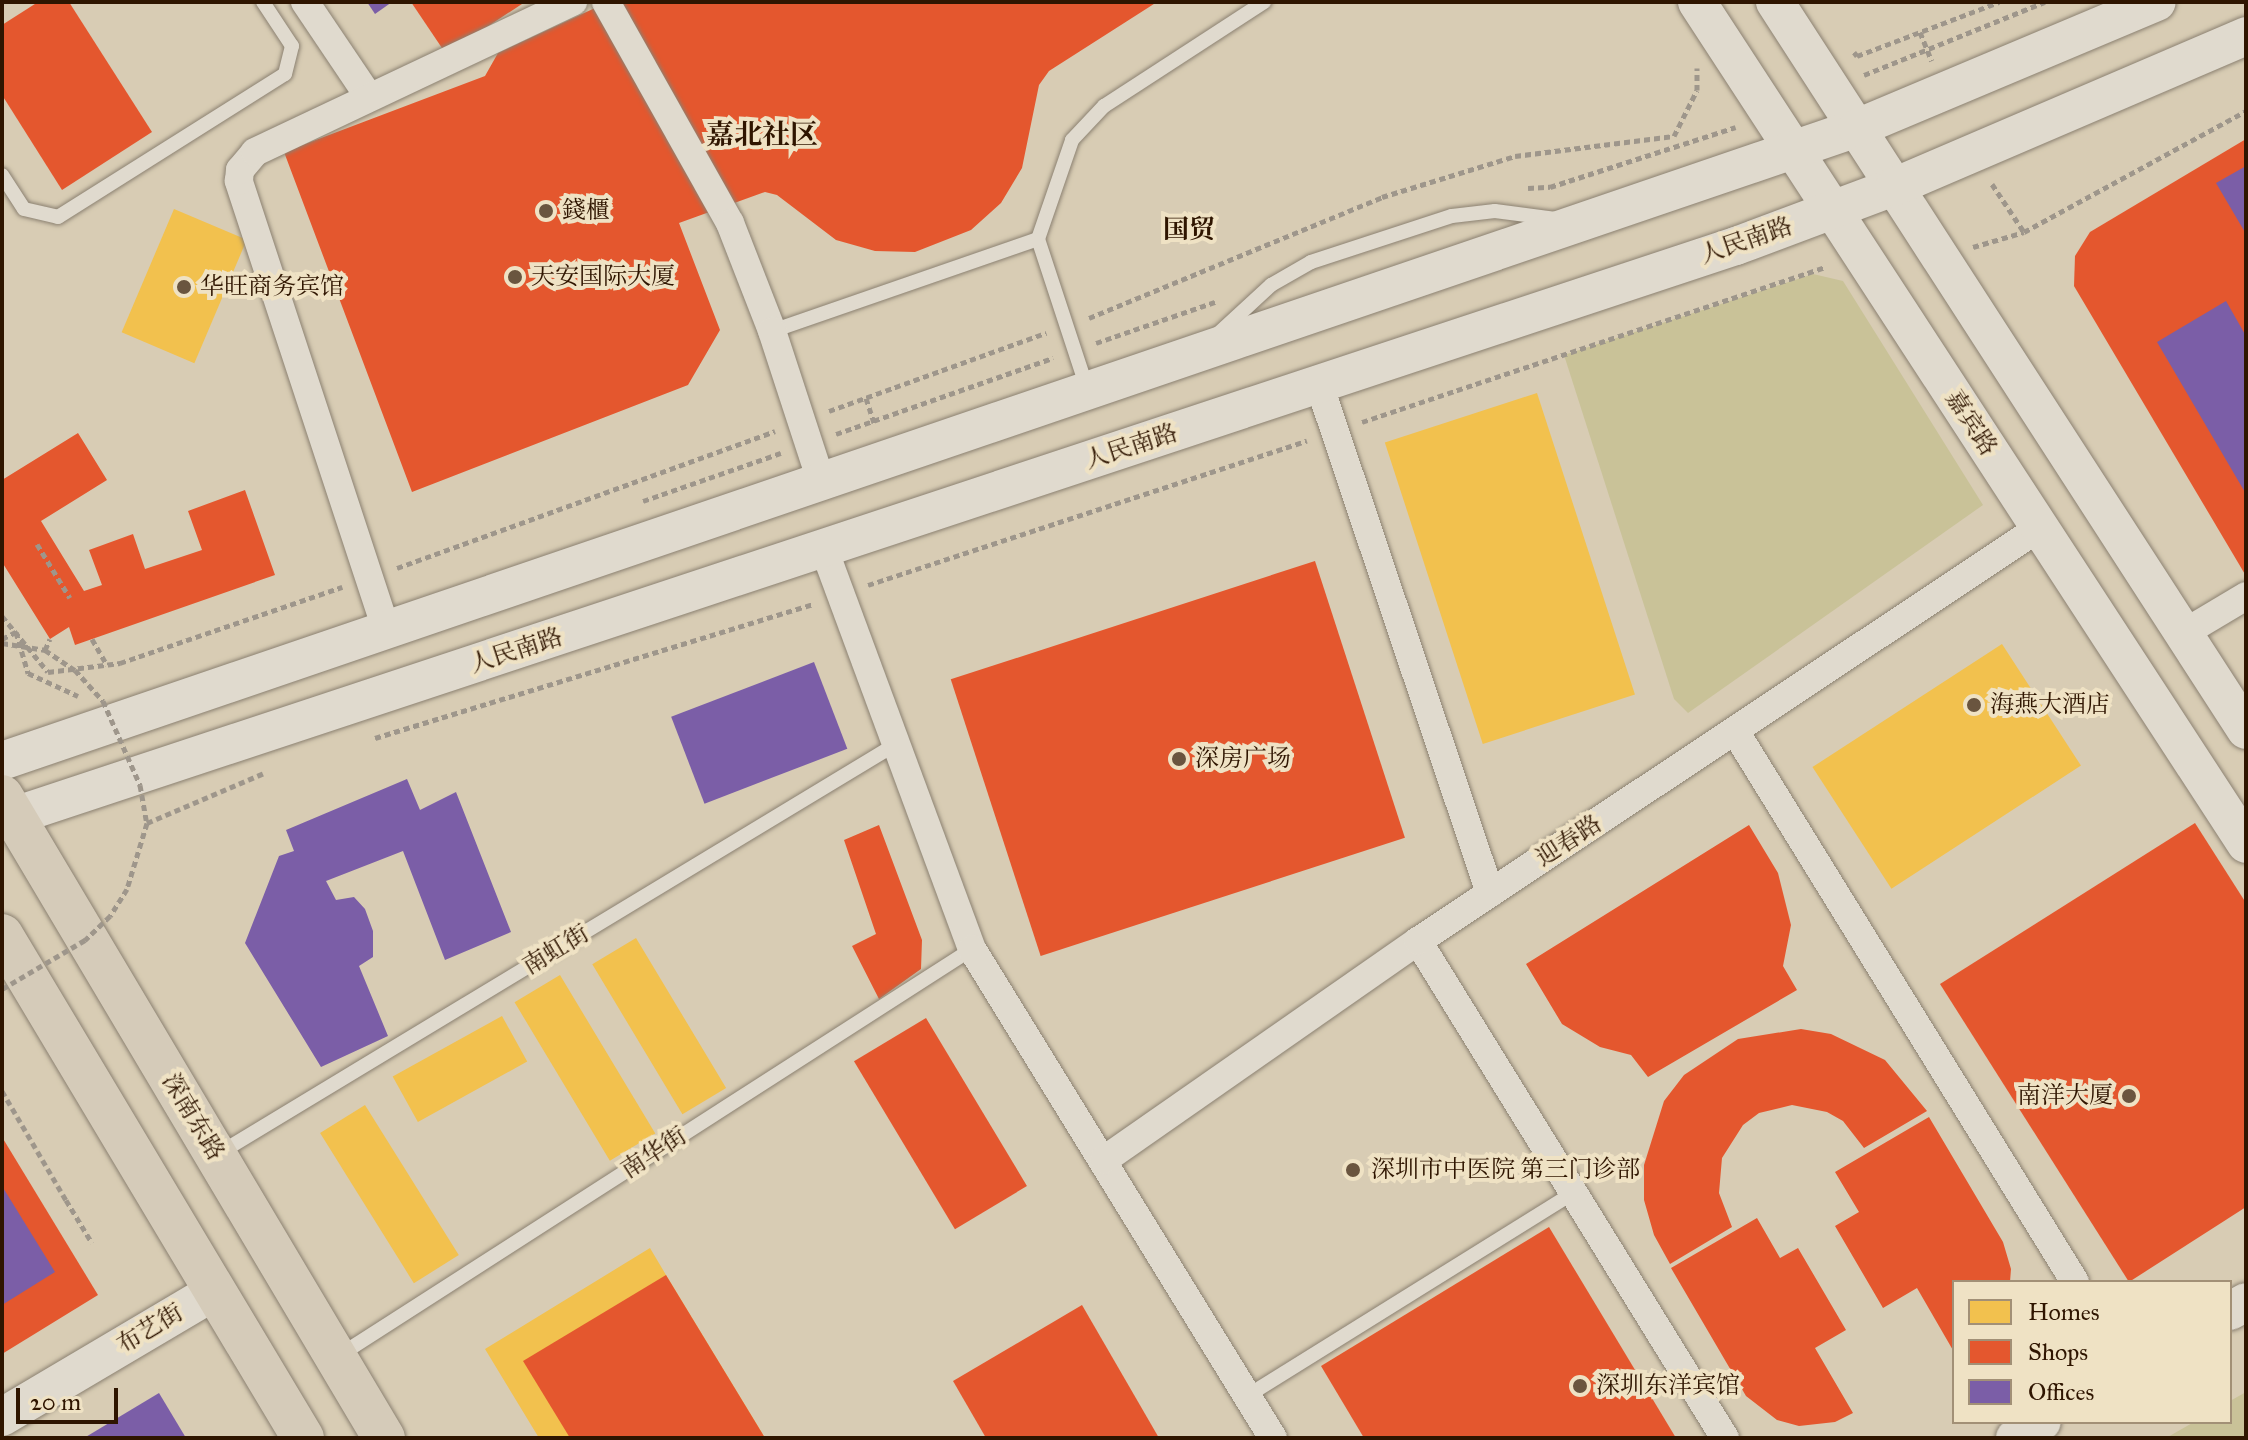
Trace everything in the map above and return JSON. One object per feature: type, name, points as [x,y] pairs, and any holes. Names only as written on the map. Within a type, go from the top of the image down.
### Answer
[{"type":"main road","name":"嘉宾路","points":[[1697,2],[2246,844]]},
{"type":"main road","points":[[1775,2],[2246,730]]},
{"type":"main road","points":[[2,761],[1857,128],[2157,2]]},
{"type":"main road","name":"人民南路","points":[[6,811],[824,549],[1832,210],[1894,187],[2246,36]]},
{"type":"main road","name":"深南东路","points":[[6,811],[384,1438]]},
{"type":"main road","points":[[2,935],[303,1438]]},
{"type":"main road","name":"布艺街","points":[[2,1417],[215,1291]]},
{"type":"main road","points":[[2015,1438],[2039,1424]]},
{"type":"street","points":[[305,2],[369,97]]},
{"type":"street","points":[[386,629],[239,181],[240,170],[255,152],[573,2]]},
{"type":"street","points":[[606,2],[715,192],[772,331],[821,481]]},
{"type":"street","points":[[1319,384],[1490,893]]},
{"type":"street","name":"迎春路","points":[[1104,1160],[1418,941],[2039,528]]},
{"type":"street","points":[[824,549],[972,949],[1273,1438]]},
{"type":"street","points":[[2184,633],[2246,596]]},
{"type":"street","points":[[1735,731],[2074,1280]]},
{"type":"street","points":[[1418,941],[1725,1438]]},
{"type":"lane","points":[[2,175],[24,209],[58,217],[285,74],[292,46],[263,2]]},
{"type":"lane","points":[[1088,390],[1038,239],[1072,140],[1086,121],[1264,2]]},
{"type":"lane","points":[[1197,353],[1271,285],[1311,262],[1452,216],[1495,211],[1581,222]]},
{"type":"lane","points":[[772,331],[1038,239]]},
{"type":"lane","name":"南虹街","points":[[216,1155],[896,744]]},
{"type":"lane","name":"南华街","points":[[336,1357],[972,949]]},
{"type":"lane","points":[[1247,1396],[1572,1194]]},
{"type":"path","points":[[1849,45],[1857,56],[1999,2]]},
{"type":"path","points":[[1831,88],[2045,2]]},
{"type":"path","points":[[629,505],[1382,197],[1515,156],[1674,136],[1697,90],[1697,54]]},
{"type":"path","points":[[1941,257],[2024,232],[2246,111]]},
{"type":"path","points":[[1520,189],[1550,187],[1770,114]]},
{"type":"path","points":[[369,740],[841,594],[1824,266],[1864,286],[1878,281]]},
{"type":"path","points":[[2,616],[48,672],[107,665],[202,638],[370,577],[805,432],[1075,350],[1228,294]]},
{"type":"path","points":[[37,544],[70,598]]},
{"type":"path","points":[[2,641],[16,632]]},
{"type":"path","points":[[16,632],[28,673],[79,697],[109,686]]},
{"type":"path","points":[[45,650],[50,639]]},
{"type":"path","points":[[92,639],[107,665]]},
{"type":"path","points":[[2,641],[45,650],[75,670],[103,701],[140,785],[147,823],[127,889],[110,916],[85,940],[2,989]]},
{"type":"path","points":[[147,823],[279,768]]},
{"type":"path","points":[[2,1091],[92,1243]]},
{"type":"shaded area","points":[[1813,274],[1843,281],[1983,505],[1688,713],[1674,699],[1564,355]]},
{"type":"shaded area","points":[[2246,1392],[2246,1438],[2166,1438],[2190,1424],[2232,1424],[2232,1400]]},
{"type":"building: Homes","name":"华旺商务宾馆","points":[[174,209],[247,240],[194,363],[122,332]]},
{"type":"building: Homes","points":[[1537,393],[1635,694],[1483,744],[1385,442]]},
{"type":"building: Homes","name":"海燕大酒店","points":[[2002,644],[2081,766],[1891,889],[1812,767]]},
{"type":"building: Homes","points":[[636,938],[726,1088],[682,1114],[592,964]]},
{"type":"building: Homes","points":[[560,975],[655,1134],[610,1161],[515,1002]]},
{"type":"building: Homes","points":[[502,1016],[527,1061],[418,1122],[393,1077]]},
{"type":"building: Homes","points":[[365,1105],[459,1255],[414,1283],[320,1133]]},
{"type":"building: Homes","points":[[650,1248],[765,1438],[539,1438],[485,1349]]},
{"type":"building: Shops","points":[[38,2],[69,2],[152,132],[62,190],[2,95],[2,25]]},
{"type":"building: Shops","points":[[411,2],[525,2],[446,54]]},
{"type":"building: Shops","name":"天安国际大厦","points":[[608,2],[1157,2],[1049,71],[1039,85],[1022,168],[1001,203],[971,230],[915,252],[875,251],[836,240],[777,195],[765,192],[679,223],[720,330],[688,385],[412,492],[284,152],[485,76],[498,53]]},
{"type":"building: Shops","points":[[2246,139],[2246,576],[2074,286],[2075,256],[2090,232]]},
{"type":"building: Shops","points":[[78,433],[107,480],[41,521],[84,591],[102,585],[89,550],[133,534],[145,569],[202,550],[188,511],[245,490],[275,575],[75,645],[69,627],[50,639],[2,562],[2,480]]},
{"type":"building: Shops","name":"深房广场","points":[[1315,561],[1405,838],[1041,956],[951,679]]},
{"type":"building: Shops","name":"南洋大厦","points":[[2195,823],[2246,903],[2246,1207],[2128,1280],[1940,984]]},
{"type":"building: Shops","points":[[879,825],[922,940],[921,969],[879,999],[852,946],[876,934],[844,840]]},
{"type":"building: Shops","points":[[1749,825],[1778,873],[1791,925],[1783,966],[1797,990],[1648,1077],[1631,1055],[1600,1047],[1562,1024],[1526,964]]},
{"type":"building: Shops","points":[[926,1018],[1027,1186],[955,1229],[854,1061]]},
{"type":"building: Shops","points":[[1801,1029],[1831,1034],[1885,1060],[1927,1111],[1864,1148],[1843,1121],[1827,1112],[1792,1105],[1759,1113],[1743,1125],[1722,1158],[1719,1193],[1732,1227],[1670,1264],[1654,1235],[1644,1200],[1644,1165],[1664,1101],[1684,1075],[1738,1039]]},
{"type":"building: Shops","points":[[1929,1117],[2003,1242],[2011,1269],[2010,1280],[1952,1280],[1952,1349],[1917,1288],[1883,1308],[1835,1226],[1859,1212],[1835,1172]]},
{"type":"building: Shops","points":[[2,1137],[98,1295],[2,1354]]},
{"type":"building: Shops","points":[[1757,1218],[1780,1258],[1798,1248],[1846,1330],[1815,1348],[1853,1413],[1835,1422],[1799,1426],[1777,1420],[1746,1396],[1671,1268]]},
{"type":"building: Shops","points":[[1549,1227],[1676,1438],[1364,1438],[1321,1366]]},
{"type":"building: Shops","points":[[666,1275],[765,1438],[570,1438],[523,1361]]},
{"type":"building: Shops","points":[[1082,1305],[1159,1438],[986,1438],[953,1381]]},
{"type":"building: Offices","points":[[367,2],[392,2],[375,14]]},
{"type":"building: Offices","points":[[2246,166],[2246,234],[2216,183]]},
{"type":"building: Offices","points":[[2226,301],[2246,336],[2246,494],[2157,342]]},
{"type":"building: Offices","points":[[814,662],[847,749],[704,804],[671,717]]},
{"type":"building: Offices","points":[[407,779],[420,810],[456,792],[511,932],[445,960],[403,851],[326,881],[336,900],[354,897],[365,909],[373,931],[373,957],[359,966],[388,1036],[321,1067],[245,943],[279,856],[294,851],[286,830]]},
{"type":"building: Offices","points":[[2,1186],[55,1272],[2,1305]]},
{"type":"building: Offices","points":[[159,1393],[186,1438],[84,1438]]},
{"type":"place","name":"錢櫃","points":[[546,211]]},
{"type":"place","name":"天安国际大厦","points":[[515,277]]},
{"type":"place","name":"华旺商务宾馆","points":[[184,287]]},
{"type":"place","name":"海燕大酒店","points":[[1974,705]]},
{"type":"place","name":"深房广场","points":[[1179,759]]},
{"type":"place","name":"南洋大厦","points":[[2129,1096]]},
{"type":"place","name":"深圳市中医院 第三门诊部","points":[[1353,1170]]},
{"type":"place","name":"深圳东洋宾馆","points":[[1580,1386]]},
{"type":"district","name":"嘉北社区","points":[[762,135]]},
{"type":"district","name":"国贸","points":[[1189,230]]}]
